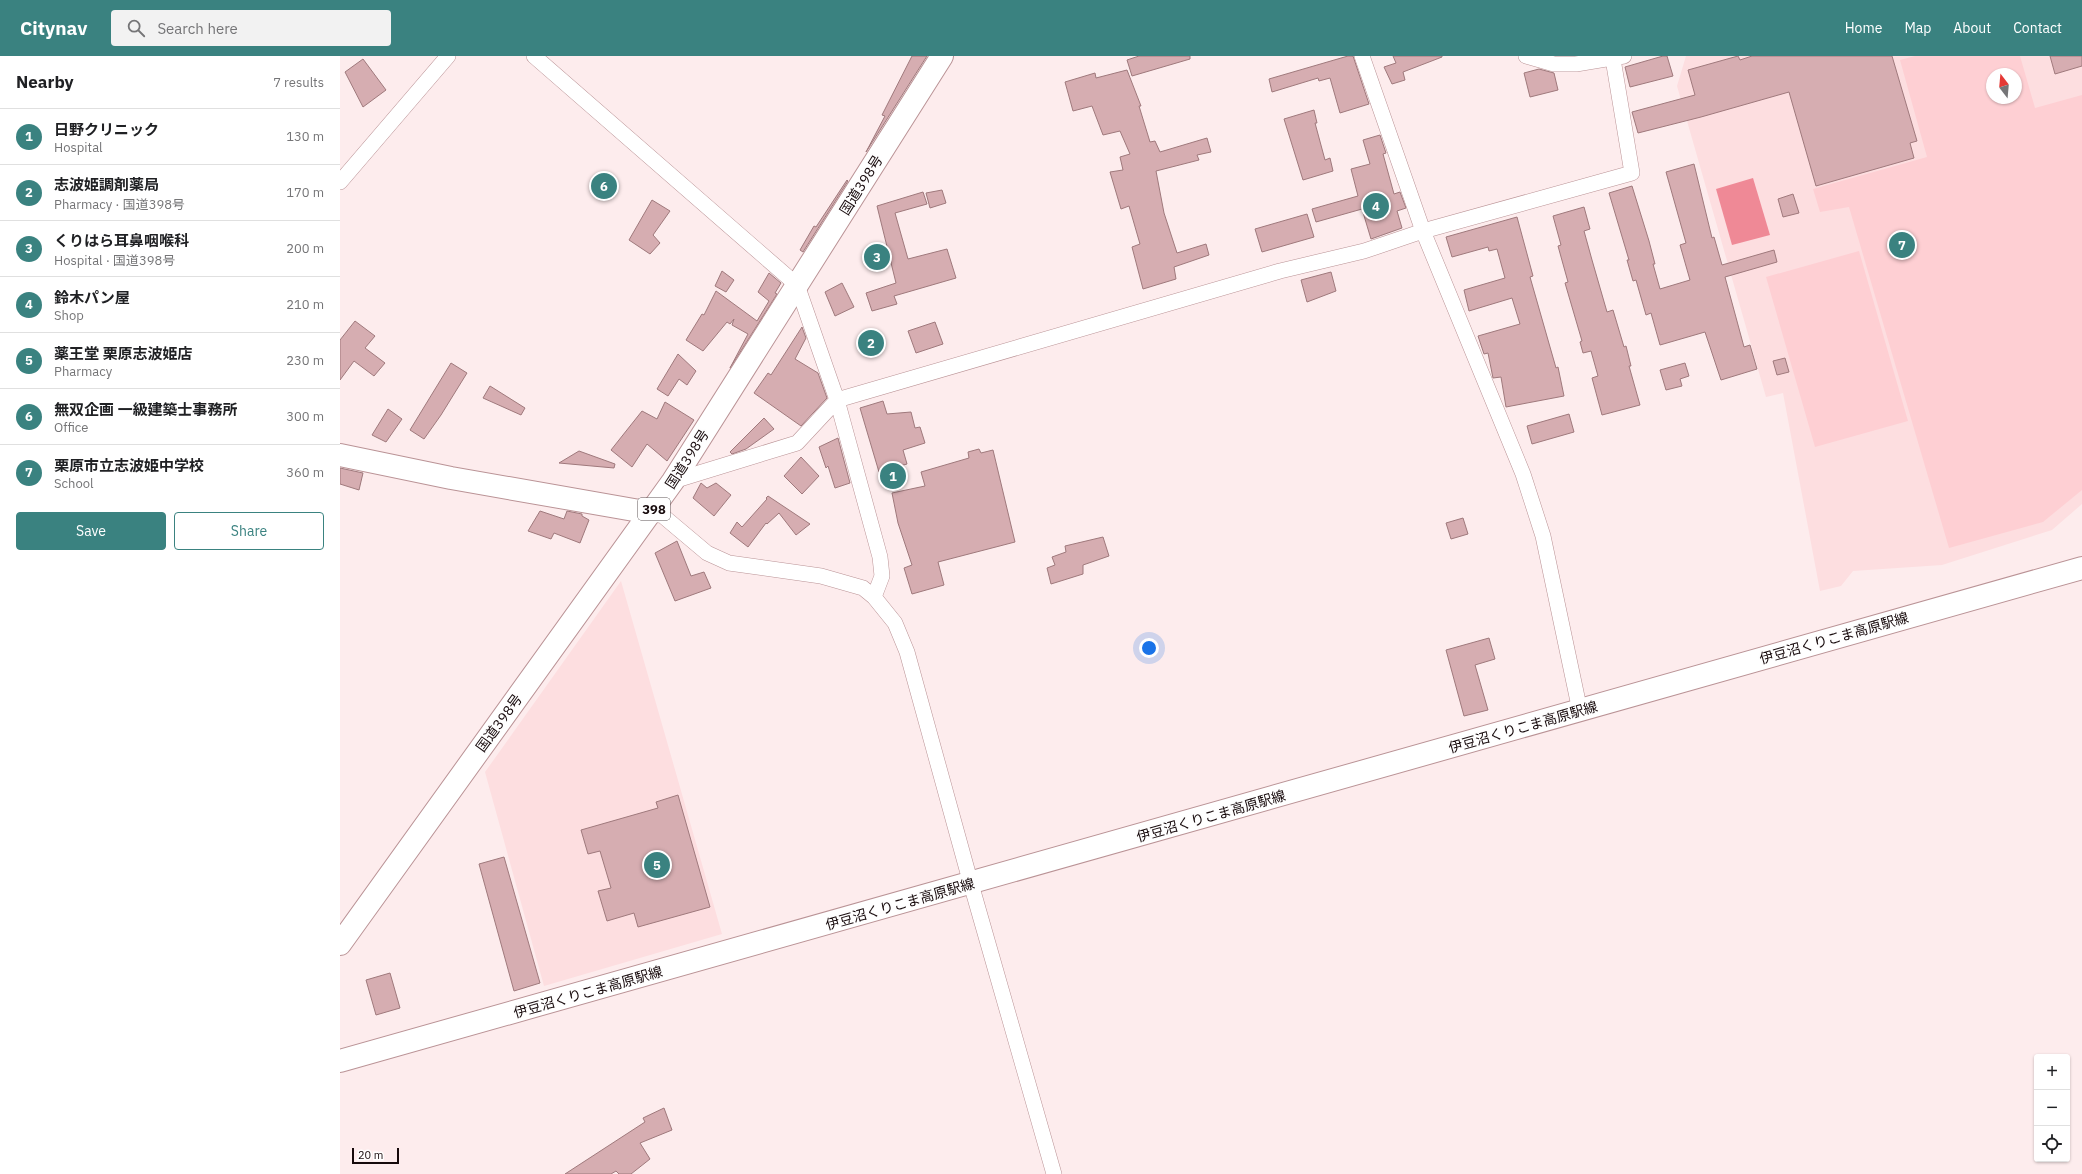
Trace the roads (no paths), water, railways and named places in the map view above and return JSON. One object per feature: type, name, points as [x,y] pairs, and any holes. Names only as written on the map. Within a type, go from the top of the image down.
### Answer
[{"type":"main road","name":"国道398号","points":[[340,944],[673,481],[942,56]]},
{"type":"main road","points":[[340,455],[451,478],[651,512]]},
{"type":"main road","name":"伊豆沼くりこま高原駅線","points":[[340,1061],[971,884],[2082,568]]},
{"type":"street","points":[[340,182],[448,56]]},
{"type":"street","points":[[534,56],[798,285],[837,400],[880,557],[882,576],[874,597]]},
{"type":"street","points":[[1362,56],[1423,231],[1523,474],[1543,536],[1580,711]]},
{"type":"street","points":[[673,481],[797,444],[837,400],[1280,271],[1364,252],[1423,231],[1632,172],[1618,57],[1576,64],[1554,64],[1526,56]]},
{"type":"street","points":[[651,512],[663,516],[707,553],[729,563],[821,576],[863,588],[874,597],[895,623],[907,652],[971,884],[1054,1174]]},
{"type":"place","name":"無双企画 一級建築士事務所","points":[[604,186]]},
{"type":"place","name":"鈴木パン屋","points":[[1376,206]]},
{"type":"place","name":"栗原市立志波姫中学校","points":[[1902,245]]},
{"type":"place","name":"くりはら耳鼻咽喉科","points":[[877,257]]},
{"type":"place","name":"志波姫調剤薬局","points":[[871,343]]},
{"type":"place","name":"日野クリニック","points":[[893,476]]},
{"type":"place","name":"薬王堂 栗原志波姫店","points":[[657,865]]}]
